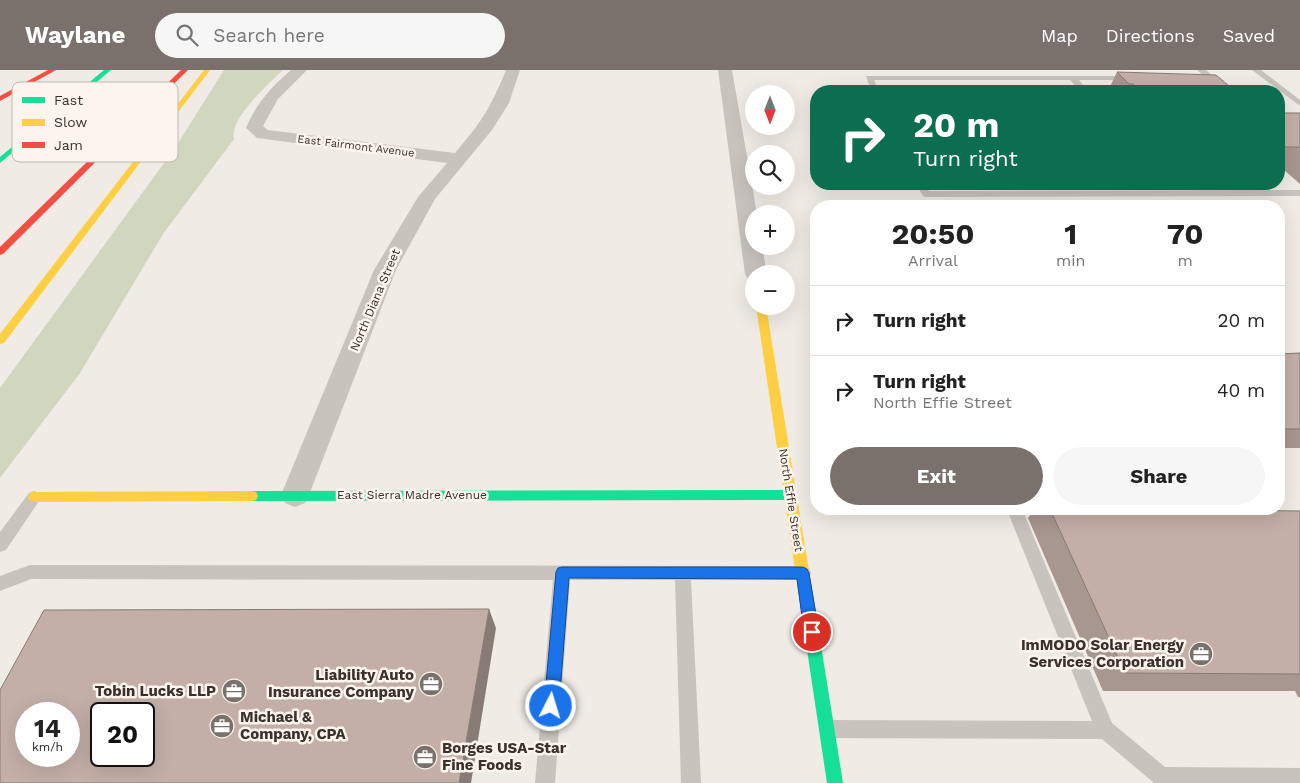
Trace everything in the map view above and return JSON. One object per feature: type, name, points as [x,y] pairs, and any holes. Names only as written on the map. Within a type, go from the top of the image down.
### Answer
[{"type":"main road","points":[[30,82],[52,70]]},
{"type":"main road","points":[[94,82],[108,70]]},
{"type":"main road","points":[[174,82],[186,70]]},
{"type":"main road","points":[[178,108],[207,70]]},
{"type":"main road","points":[[0,99],[12,92]]},
{"type":"main road","points":[[0,161],[12,151]]},
{"type":"main road","points":[[0,253],[92,162]]},
{"type":"main road","points":[[0,341],[137,162]]},
{"type":"main road","name":"North Effie Street","points":[[762,315],[835,783]]},
{"type":"main road","name":"East Sierra Madre Avenue","points":[[34,497],[790,495]]},
{"type":"street","name":"East Fairmont Avenue","points":[[300,70],[280,87],[257,119],[254,128],[263,134],[460,159]]},
{"type":"street","name":"North Diana Street","points":[[295,495],[385,270],[427,197],[484,130],[501,102],[513,70]]},
{"type":"street","points":[[725,70],[755,265]]},
{"type":"lane","points":[[1201,70],[1219,85]]},
{"type":"lane","points":[[1256,70],[1275,85]]},
{"type":"lane","points":[[872,85],[868,78],[1140,78]]},
{"type":"lane","points":[[1072,78],[1078,85]]},
{"type":"lane","points":[[1285,92],[1300,104]]},
{"type":"lane","points":[[924,190],[926,194],[1300,193]]},
{"type":"lane","points":[[1174,190],[1177,193]]},
{"type":"lane","points":[[0,545],[34,497]]},
{"type":"lane","points":[[1017,515],[1105,730],[1162,777],[1300,778]]},
{"type":"lane","points":[[0,584],[30,572],[803,573]]},
{"type":"lane","points":[[545,783],[562,572]]},
{"type":"lane","points":[[683,572],[691,783]]},
{"type":"lane","points":[[826,729],[1105,730]]},
{"type":"green space","points":[[224,70],[283,70],[260,92],[244,112],[234,131],[234,139],[163,234],[80,373],[0,478],[0,388],[165,162],[178,162],[178,143]]},
{"type":"building","points":[[1117,72],[1216,75],[1228,85],[1134,85],[1129,84]]},
{"type":"building","points":[[1285,113],[1300,113],[1299,147],[1285,147]]},
{"type":"building","points":[[1300,353],[1300,429],[1285,429],[1285,354]]},
{"type":"building","points":[[1285,511],[1300,511],[1300,674],[1125,673],[1053,515],[1285,515]]},
{"type":"building","points":[[489,609],[459,783],[0,783],[0,690],[44,610]]},
{"type":"traffic: fast","points":[[94,82],[108,70]]},
{"type":"traffic: fast","points":[[0,161],[12,151]]},
{"type":"traffic: fast","points":[[252,496],[790,495]]},
{"type":"traffic: fast","points":[[804,583],[835,783]]},
{"type":"traffic: slow","points":[[178,108],[207,70]]},
{"type":"traffic: slow","points":[[0,341],[137,162]]},
{"type":"traffic: slow","points":[[762,315],[804,583]]},
{"type":"traffic: slow","points":[[34,497],[252,496]]},
{"type":"traffic: jam","points":[[31,82],[53,70]]},
{"type":"traffic: jam","points":[[173,82],[185,70]]},
{"type":"traffic: jam","points":[[0,99],[12,92]]},
{"type":"traffic: jam","points":[[0,252],[91,162]]},
{"type":"place","name":"ImMODO Solar Energy Services Corporation","points":[[1201,654]]},
{"type":"place","name":"Liability Auto Insurance Company","points":[[431,684]]},
{"type":"place","name":"Tobin Lucks LLP","points":[[234,691]]},
{"type":"place","name":"Michael & Company, CPA","points":[[222,726]]},
{"type":"place","name":"Borges USA-Star Fine Foods","points":[[425,757]]},
{"type":"route","points":[[551,706],[562,572],[803,573],[812,632]]}]
